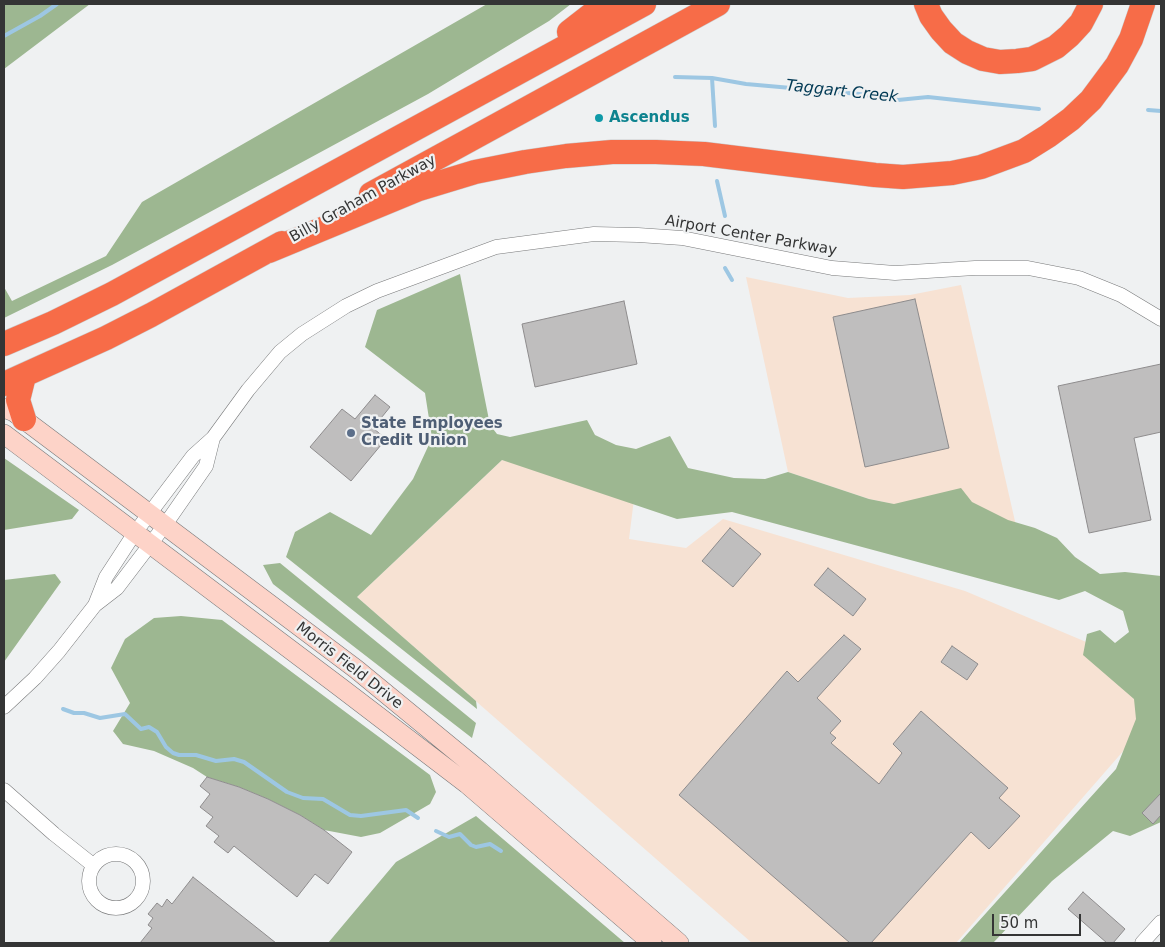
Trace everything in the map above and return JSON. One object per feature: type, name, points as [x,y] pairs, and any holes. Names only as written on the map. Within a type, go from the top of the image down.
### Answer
[{"type":"highway","points":[[447,110],[575,28],[604,4]]},
{"type":"highway","points":[[4,344],[53,323],[120,290],[644,4]]},
{"type":"highway","name":"Billy Graham Parkway","points":[[14,380],[151,315],[718,4]]},
{"type":"highway","points":[[926,4],[931,16],[953,43],[975,56],[1000,62],[1017,62],[1032,59],[1056,47],[1081,23],[1091,4]]},
{"type":"highway","points":[[269,251],[419,189],[475,172],[566,156],[612,152],[704,154],[903,177],[952,174],[981,167],[1024,151],[1071,119],[1091,100],[1117,65],[1131,39],[1143,4]]},
{"type":"highway","points":[[14,380],[18,400],[14,413]]},
{"type":"street","name":"Airport Center Parkway","points":[[95,605],[106,577],[134,534],[193,456],[213,438],[248,390],[280,352],[302,334],[346,306],[377,291],[496,247],[594,234],[682,238],[832,268],[895,273],[975,268],[1028,268],[1079,278],[1121,295],[1161,320]]},
{"type":"street","name":"Morris Field Drive","points":[[14,413],[356,669],[652,943]]},
{"type":"street","name":"Morris Field Drive","points":[[4,434],[134,534],[340,687],[473,777],[679,943]]},
{"type":"street","name":"Airport Center Parkway","points":[[95,605],[117,588],[165,525],[206,466],[213,438]]},
{"type":"street","points":[[4,707],[35,678],[95,605]]},
{"type":"street","points":[[4,790],[93,865]]},
{"type":"street","points":[[1142,943],[1161,922]]},
{"type":"shaded area","points":[[746,277],[848,298],[910,295],[961,285],[1017,530],[869,499],[788,472]]},
{"type":"shaded area","points":[[502,460],[636,483],[629,539],[686,548],[723,519],[965,591],[1091,644],[1159,710],[956,943],[752,943],[357,597]]},
{"type":"green space","points":[[4,4],[90,4],[4,69]]},
{"type":"green space","points":[[487,4],[571,4],[549,21],[428,94],[112,265],[4,318],[4,287],[12,301],[106,256],[142,202]]},
{"type":"green space","points":[[460,274],[490,425],[497,434],[510,437],[587,420],[595,435],[616,445],[636,449],[670,436],[688,468],[734,478],[765,479],[788,472],[869,499],[894,504],[961,488],[972,502],[1008,520],[1035,528],[1057,538],[1075,557],[1100,574],[1125,572],[1161,576],[1161,822],[1130,836],[1113,831],[1052,881],[993,943],[959,943],[1116,769],[1136,719],[1134,699],[1083,655],[1087,634],[1100,630],[1115,643],[1129,632],[1123,611],[1085,591],[1059,600],[732,512],[677,519],[502,460],[357,597],[476,701],[477,709],[286,557],[295,532],[330,512],[371,535],[413,479],[432,438],[425,393],[365,347],[377,310]]},
{"type":"green space","points":[[4,458],[79,510],[72,519],[4,530]]},
{"type":"green space","points":[[280,563],[476,723],[472,738],[273,584],[263,565]]},
{"type":"green space","points":[[55,574],[61,582],[4,662],[4,580]]},
{"type":"green space","points":[[181,616],[222,620],[430,775],[436,792],[430,804],[380,833],[361,837],[324,830],[268,799],[207,777],[193,768],[154,751],[123,744],[113,731],[130,703],[111,668],[125,639],[154,618]]},
{"type":"green space","points":[[476,816],[625,943],[328,943],[396,862]]},
{"type":"building","points":[[915,299],[949,448],[865,467],[833,317]]},
{"type":"building","points":[[624,301],[637,364],[535,387],[522,324]]},
{"type":"building","points":[[1161,364],[1161,432],[1134,438],[1151,520],[1089,533],[1058,386]]},
{"type":"building","name":"State Employees Credit Union","points":[[375,395],[390,407],[373,428],[386,439],[351,481],[310,447],[342,409],[355,419]]},
{"type":"building","points":[[730,528],[761,554],[733,587],[702,561]]},
{"type":"building","points":[[828,568],[866,599],[853,616],[814,585]]},
{"type":"building","points":[[844,635],[861,649],[817,698],[841,721],[830,733],[836,738],[831,743],[879,784],[902,753],[893,744],[921,711],[1008,788],[999,798],[1020,816],[989,849],[971,832],[871,943],[850,943],[679,795],[787,671],[798,682]]},
{"type":"building","points":[[952,646],[978,664],[967,680],[941,662]]},
{"type":"building","points":[[207,777],[239,787],[300,815],[324,830],[352,852],[328,884],[315,874],[297,897],[234,846],[228,853],[214,842],[219,836],[206,826],[213,817],[200,807],[210,794],[200,786]]},
{"type":"building","points":[[1161,793],[1161,815],[1153,824],[1142,813]]},
{"type":"building","points":[[193,877],[276,943],[140,943],[152,928],[148,925],[153,918],[148,914],[157,903],[162,907],[167,899],[172,904]]},
{"type":"building","points":[[1083,892],[1125,929],[1113,943],[1107,943],[1068,909]]},
{"type":"waterway","name":"Taggart Creek","points":[[4,36],[57,4]]},
{"type":"waterway","name":"Taggart Creek","points":[[675,77],[712,78],[746,84],[859,94],[898,100],[928,97],[1039,109]]},
{"type":"waterway","points":[[712,78],[715,126]]},
{"type":"waterway","name":"Taggart Creek","points":[[1148,110],[1161,111]]},
{"type":"waterway","points":[[717,181],[725,216]]},
{"type":"waterway","points":[[725,268],[732,280]]},
{"type":"waterway","points":[[63,709],[100,718],[125,714],[141,729],[149,727],[157,732],[166,747],[173,753],[196,755],[216,761],[234,759],[244,762],[287,792],[303,798],[323,799],[350,815],[361,816],[406,810],[418,818]]},
{"type":"waterway","points":[[436,831],[449,837],[460,834],[471,845],[476,847],[490,844],[501,851]]},
{"type":"place","name":"Ascendus","points":[[599,118]]},
{"type":"place","name":"State Employees Credit Union","points":[[351,433]]}]
